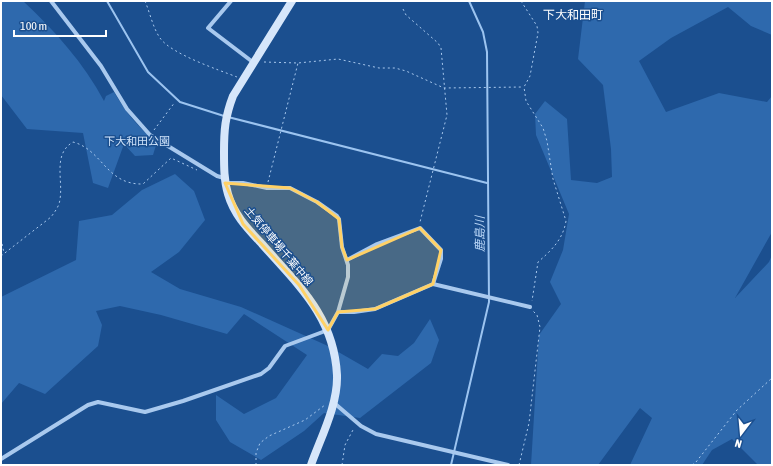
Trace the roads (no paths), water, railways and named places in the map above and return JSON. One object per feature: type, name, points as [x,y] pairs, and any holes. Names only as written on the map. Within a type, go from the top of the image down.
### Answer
[{"type":"main road","name":"土気停車場千葉中線","points":[[292,1],[233,96],[224,122],[225,181],[233,206],[243,224],[303,291],[315,306],[328,330],[337,375],[332,404],[312,465]]},
{"type":"street","points":[[1,459],[88,405],[98,402],[145,412],[183,401],[261,374],[269,368],[285,346],[328,330],[338,312],[348,277],[347,260],[342,247],[339,219],[337,216],[317,202],[290,188],[267,188],[225,181],[150,135],[127,109],[101,66],[51,1]]},
{"type":"street","points":[[231,1],[208,28],[255,61]]},
{"type":"street","points":[[347,260],[377,244],[420,228],[441,250],[441,259],[433,284]]},
{"type":"street","points":[[338,312],[354,312],[376,309],[433,284],[530,307]]},
{"type":"street","points":[[332,404],[376,434],[508,465]]},
{"type":"waterway","points":[[107,1],[148,72],[180,102],[224,116]]},
{"type":"waterway","name":"鹿島川","points":[[451,465],[489,302],[487,52],[483,32],[469,1]]},
{"type":"waterway","points":[[228,117],[487,183]]},
{"type":"district","name":"下大和田町","points":[[573,15]]},
{"type":"park label","name":"下大和田公園","points":[[137,141]]}]
